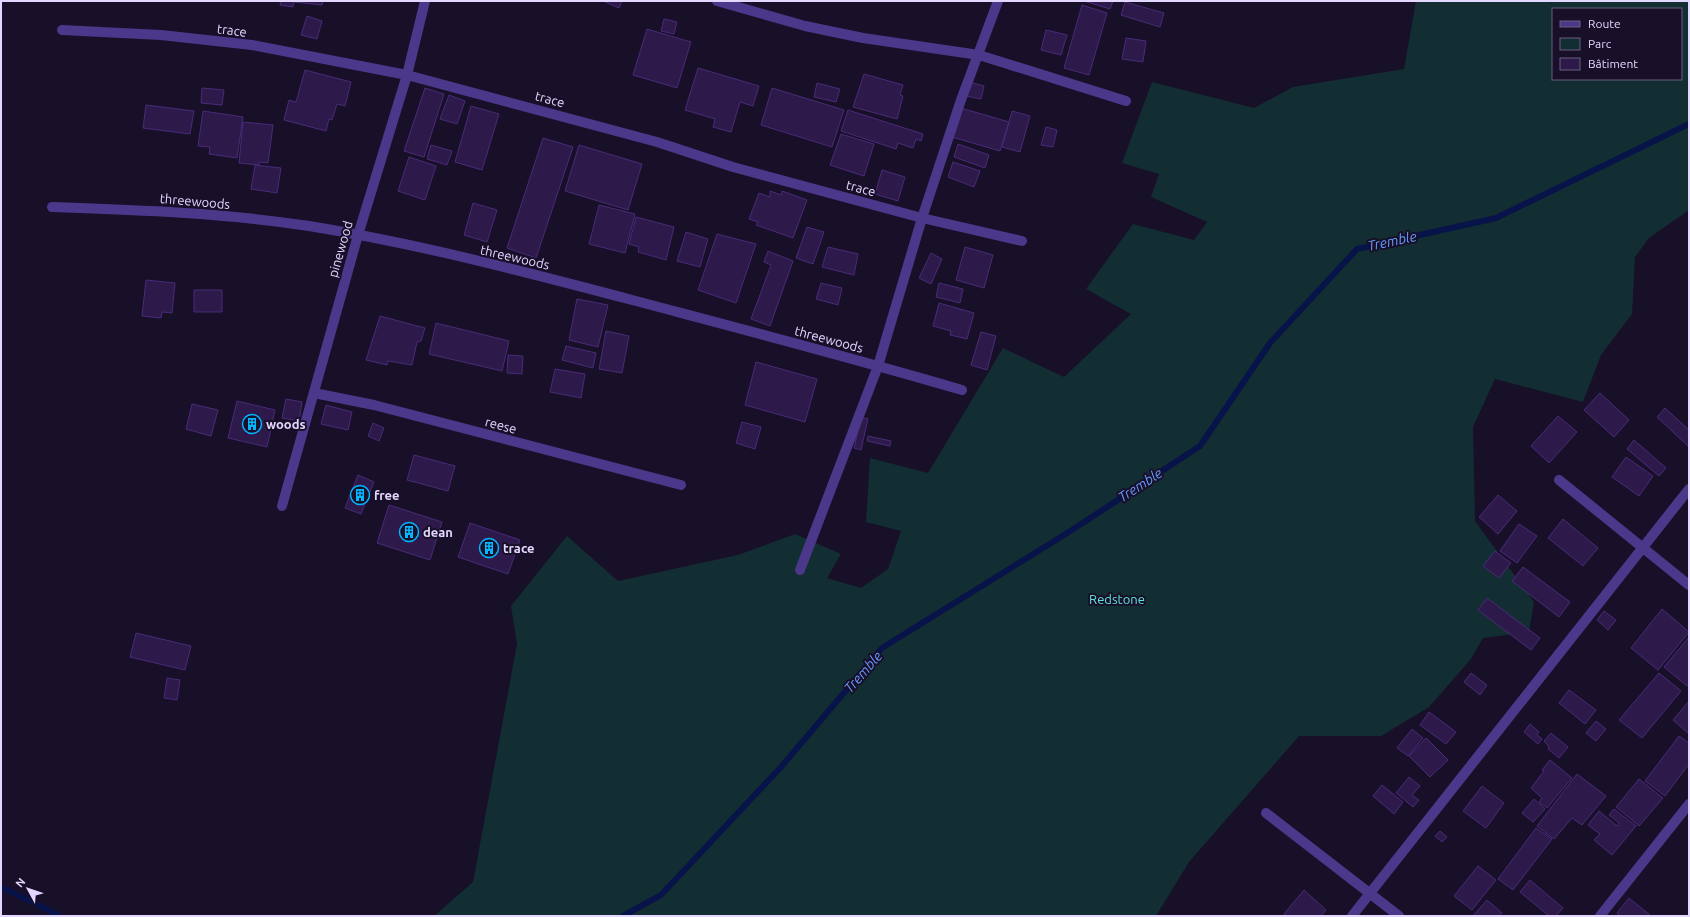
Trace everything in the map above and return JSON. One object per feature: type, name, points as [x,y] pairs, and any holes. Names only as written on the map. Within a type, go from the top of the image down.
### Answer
[{"type":"street","name":"pinewood","points":[[282,506],[358,235],[407,75],[426,1]]},
{"type":"street","points":[[717,1],[805,26],[864,38],[979,55],[1126,101]]},
{"type":"street","points":[[800,570],[878,366],[922,218],[961,100],[998,1]]},
{"type":"street","name":"trace","points":[[62,30],[161,34],[244,44],[407,75],[657,142],[733,167],[922,218],[1022,241]]},
{"type":"street","name":"threewoods","points":[[52,207],[202,214],[307,226],[358,235],[515,269],[878,366],[962,390]]},
{"type":"street","name":"reese","points":[[314,393],[374,406],[681,486]]},
{"type":"street","points":[[1559,480],[1689,586]]},
{"type":"street","points":[[1352,916],[1689,489]]},
{"type":"street","points":[[1600,916],[1689,804]]},
{"type":"street","points":[[1266,813],[1399,916]]},
{"type":"green space","name":"Redstone","points":[[1416,1],[1689,1],[1689,210],[1649,238],[1635,257],[1632,314],[1601,355],[1583,402],[1495,379],[1473,427],[1475,521],[1534,602],[1529,632],[1483,638],[1471,659],[1429,707],[1381,736],[1299,736],[1189,862],[1156,916],[434,916],[473,882],[517,644],[511,606],[567,536],[618,581],[738,555],[795,534],[841,554],[827,578],[861,588],[888,569],[901,531],[866,522],[870,458],[928,473],[1003,348],[1064,377],[1131,314],[1086,289],[1133,224],[1194,240],[1207,222],[1151,197],[1159,174],[1122,163],[1152,82],[1254,108],[1293,87],[1404,69]]},
{"type":"building","points":[[281,1],[323,1],[322,5],[294,2],[293,7],[280,5]]},
{"type":"building","points":[[603,1],[622,1],[619,8]]},
{"type":"building","points":[[1084,1],[1113,1],[1110,9]]},
{"type":"building","points":[[1125,2],[1164,13],[1160,27],[1121,15]]},
{"type":"building","points":[[1082,5],[1107,13],[1089,75],[1064,68]]},
{"type":"building","points":[[307,16],[322,21],[317,39],[301,35]]},
{"type":"building","points":[[664,19],[677,22],[674,34],[661,31]]},
{"type":"building","points":[[647,29],[691,42],[677,88],[633,75]]},
{"type":"building","points":[[1046,30],[1067,35],[1061,55],[1041,50]]},
{"type":"building","points":[[1126,38],[1146,41],[1143,62],[1122,59]]},
{"type":"building","points":[[698,68],[759,86],[753,106],[740,102],[731,132],[713,127],[715,119],[685,110]]},
{"type":"building","points":[[305,70],[351,82],[345,106],[337,104],[332,120],[329,119],[326,131],[284,120],[289,100],[296,102]]},
{"type":"building","points":[[864,74],[903,85],[900,95],[903,96],[897,119],[853,107]]},
{"type":"building","points":[[969,82],[984,86],[981,99],[966,96]]},
{"type":"building","points":[[817,83],[840,89],[836,102],[814,97]]},
{"type":"building","points":[[202,88],[224,90],[222,105],[201,103]]},
{"type":"building","points":[[425,88],[444,94],[424,157],[404,151]]},
{"type":"building","points":[[772,88],[844,110],[832,147],[761,125]]},
{"type":"building","points":[[449,95],[465,101],[457,124],[440,119]]},
{"type":"building","points":[[146,105],[194,111],[190,134],[143,128]]},
{"type":"building","points":[[471,106],[499,114],[482,170],[455,162]]},
{"type":"building","points":[[961,108],[1009,122],[1000,151],[952,137]]},
{"type":"building","points":[[848,110],[923,134],[921,141],[916,139],[913,148],[898,143],[896,149],[841,131]]},
{"type":"building","points":[[203,111],[243,117],[237,158],[209,154],[210,147],[198,146]]},
{"type":"building","points":[[1012,111],[1030,116],[1020,152],[1002,147]]},
{"type":"building","points":[[243,122],[273,125],[268,163],[259,162],[259,165],[239,163]]},
{"type":"building","points":[[1046,127],[1057,130],[1053,147],[1041,145]]},
{"type":"building","points":[[841,134],[874,144],[864,176],[830,165]]},
{"type":"building","points":[[543,138],[573,147],[536,258],[507,248]]},
{"type":"building","points":[[958,144],[989,155],[985,168],[954,157]]},
{"type":"building","points":[[431,145],[452,151],[447,165],[427,159]]},
{"type":"building","points":[[579,145],[642,164],[628,210],[565,191]]},
{"type":"building","points":[[409,157],[436,166],[425,200],[398,191]]},
{"type":"building","points":[[953,162],[980,171],[974,187],[948,177]]},
{"type":"building","points":[[255,165],[281,168],[277,193],[251,189]]},
{"type":"building","points":[[882,170],[905,177],[898,201],[875,194]]},
{"type":"building","points":[[770,191],[781,195],[782,191],[807,200],[793,238],[756,225],[758,222],[749,219],[759,193],[770,197]]},
{"type":"building","points":[[473,203],[497,210],[487,242],[464,235]]},
{"type":"building","points":[[599,205],[635,214],[625,253],[589,244]]},
{"type":"building","points":[[636,217],[674,227],[666,260],[638,252],[639,247],[629,244]]},
{"type":"building","points":[[807,227],[824,232],[813,264],[796,258]]},
{"type":"building","points":[[686,232],[708,239],[700,267],[677,261]]},
{"type":"building","points":[[717,234],[756,244],[736,303],[698,290]]},
{"type":"building","points":[[828,247],[858,254],[854,275],[822,267]]},
{"type":"building","points":[[965,247],[993,255],[984,288],[956,280]]},
{"type":"building","points":[[768,251],[793,261],[770,326],[751,319],[771,265],[764,262]]},
{"type":"building","points":[[931,253],[942,259],[931,284],[919,278]]},
{"type":"building","points":[[146,280],[175,283],[172,313],[162,312],[161,318],[142,316]]},
{"type":"building","points":[[821,283],[842,288],[838,305],[816,299]]},
{"type":"building","points":[[939,283],[963,289],[960,303],[936,297]]},
{"type":"building","points":[[194,290],[222,290],[222,312],[194,312]]},
{"type":"building","points":[[577,299],[608,305],[598,347],[569,340]]},
{"type":"building","points":[[939,303],[974,313],[967,339],[950,335],[951,331],[933,326]]},
{"type":"building","points":[[380,316],[425,328],[421,341],[417,342],[412,365],[388,361],[387,365],[366,360]]},
{"type":"building","points":[[436,323],[509,341],[502,371],[429,354]]},
{"type":"building","points":[[606,331],[629,336],[622,373],[599,369]]},
{"type":"building","points":[[981,332],[996,336],[987,370],[971,365]]},
{"type":"building","points":[[566,346],[596,353],[593,368],[562,360]]},
{"type":"building","points":[[508,355],[523,356],[522,374],[507,373]]},
{"type":"building","points":[[756,362],[817,379],[805,422],[745,405]]},
{"type":"building","points":[[555,369],[585,374],[581,398],[550,392]]},
{"type":"building","points":[[1600,393],[1629,420],[1614,437],[1584,410]]},
{"type":"building","points":[[286,399],[302,402],[299,421],[282,418]]},
{"type":"building","name":"woods","points":[[237,401],[275,410],[267,447],[228,438]]},
{"type":"building","points":[[192,404],[218,410],[211,436],[186,429]]},
{"type":"building","points":[[326,405],[352,412],[348,430],[321,424]]},
{"type":"building","points":[[1665,408],[1689,430],[1689,447],[1657,417]]},
{"type":"building","points":[[1558,416],[1577,432],[1549,463],[1531,446]]},
{"type":"building","points":[[861,417],[868,419],[861,450],[854,448]]},
{"type":"building","points":[[742,422],[761,427],[755,449],[736,443]]},
{"type":"building","points":[[373,423],[384,428],[379,441],[368,436]]},
{"type":"building","points":[[868,436],[891,441],[890,446],[867,441]]},
{"type":"building","points":[[1634,440],[1666,468],[1659,476],[1627,449]]},
{"type":"building","points":[[414,455],[455,466],[448,491],[407,480]]},
{"type":"building","points":[[1626,457],[1653,476],[1639,496],[1612,477]]},
{"type":"building","name":"free","points":[[358,475],[374,482],[361,514],[345,508]]},
{"type":"building","points":[[1498,495],[1517,511],[1498,534],[1479,517]]},
{"type":"building","name":"dean","points":[[389,505],[442,522],[430,560],[377,543]]},
{"type":"building","points":[[1563,519],[1598,548],[1583,566],[1548,538]]},
{"type":"building","name":"trace","points":[[470,523],[520,540],[508,574],[458,557]]},
{"type":"building","points":[[1519,524],[1537,536],[1517,563],[1500,551]]},
{"type":"building","points":[[1495,551],[1511,563],[1499,578],[1483,566]]},
{"type":"building","points":[[1523,567],[1570,602],[1559,617],[1512,581]]},
{"type":"building","points":[[1487,598],[1540,638],[1531,650],[1478,610]]},
{"type":"building","points":[[1662,609],[1689,632],[1658,670],[1631,648]]},
{"type":"building","points":[[1604,611],[1616,620],[1608,630],[1597,620]]},
{"type":"building","points":[[136,633],[191,646],[185,670],[130,657]]},
{"type":"building","points":[[1689,637],[1689,684],[1687,686],[1664,667]]},
{"type":"building","points":[[1471,673],[1487,685],[1480,695],[1464,682]]},
{"type":"building","points":[[1659,673],[1681,691],[1642,738],[1619,720]]},
{"type":"building","points":[[167,678],[180,680],[177,700],[164,698]]},
{"type":"building","points":[[1569,690],[1596,710],[1585,724],[1559,703]]},
{"type":"building","points":[[1689,701],[1689,734],[1673,720]]},
{"type":"building","points":[[1429,712],[1456,732],[1446,744],[1420,725]]},
{"type":"building","points":[[1596,721],[1606,729],[1596,741],[1586,733]]},
{"type":"building","points":[[1530,724],[1539,732],[1537,735],[1542,739],[1538,744],[1524,732]]},
{"type":"building","points":[[1412,729],[1423,738],[1408,756],[1397,748]]},
{"type":"building","points":[[1551,733],[1568,747],[1559,758],[1548,749],[1549,747],[1544,741]]},
{"type":"building","points":[[1679,736],[1689,743],[1689,764],[1665,796],[1645,781]]},
{"type":"building","points":[[1426,738],[1448,760],[1430,777],[1409,756]]},
{"type":"building","points":[[1550,760],[1572,778],[1547,808],[1539,802],[1542,798],[1531,788],[1544,771],[1542,770]]},
{"type":"building","points":[[1577,774],[1606,796],[1582,825],[1572,818],[1554,839],[1537,826]]},
{"type":"building","points":[[1409,777],[1420,786],[1412,795],[1419,800],[1413,807],[1396,793]]},
{"type":"building","points":[[1639,779],[1663,798],[1639,826],[1616,807]]},
{"type":"building","points":[[1382,785],[1403,802],[1394,814],[1373,796]]},
{"type":"building","points":[[1482,786],[1504,803],[1486,828],[1463,811]]},
{"type":"building","points":[[1534,799],[1545,809],[1533,822],[1522,813]]},
{"type":"building","points":[[1614,809],[1636,826],[1612,855],[1594,840],[1600,834],[1588,825],[1599,811],[1617,826],[1619,823],[1609,815]]},
{"type":"building","points":[[1536,828],[1552,839],[1513,890],[1498,879]]},
{"type":"building","points":[[1440,831],[1447,837],[1442,842],[1435,836]]},
{"type":"building","points":[[1478,866],[1496,880],[1472,910],[1454,896]]},
{"type":"building","points":[[1530,880],[1563,908],[1556,916],[1549,916],[1520,892]]},
{"type":"building","points":[[1304,890],[1326,910],[1321,916],[1286,916],[1284,914]]},
{"type":"building","points":[[1629,898],[1651,916],[1620,916],[1617,913]]},
{"type":"building","points":[[1487,900],[1502,913],[1499,916],[1473,916]]},
{"type":"waterway","name":"Tremble","points":[[623,916],[661,895],[781,767],[882,648],[1072,530],[1200,446],[1270,343],[1357,249],[1496,218],[1689,124]]},
{"type":"waterway","points":[[1,887],[60,916]]},
{"type":"place","name":"woods","points":[[252,424]]},
{"type":"place","name":"free","points":[[360,495]]},
{"type":"place","name":"dean","points":[[409,532]]},
{"type":"place","name":"trace","points":[[489,548]]}]
